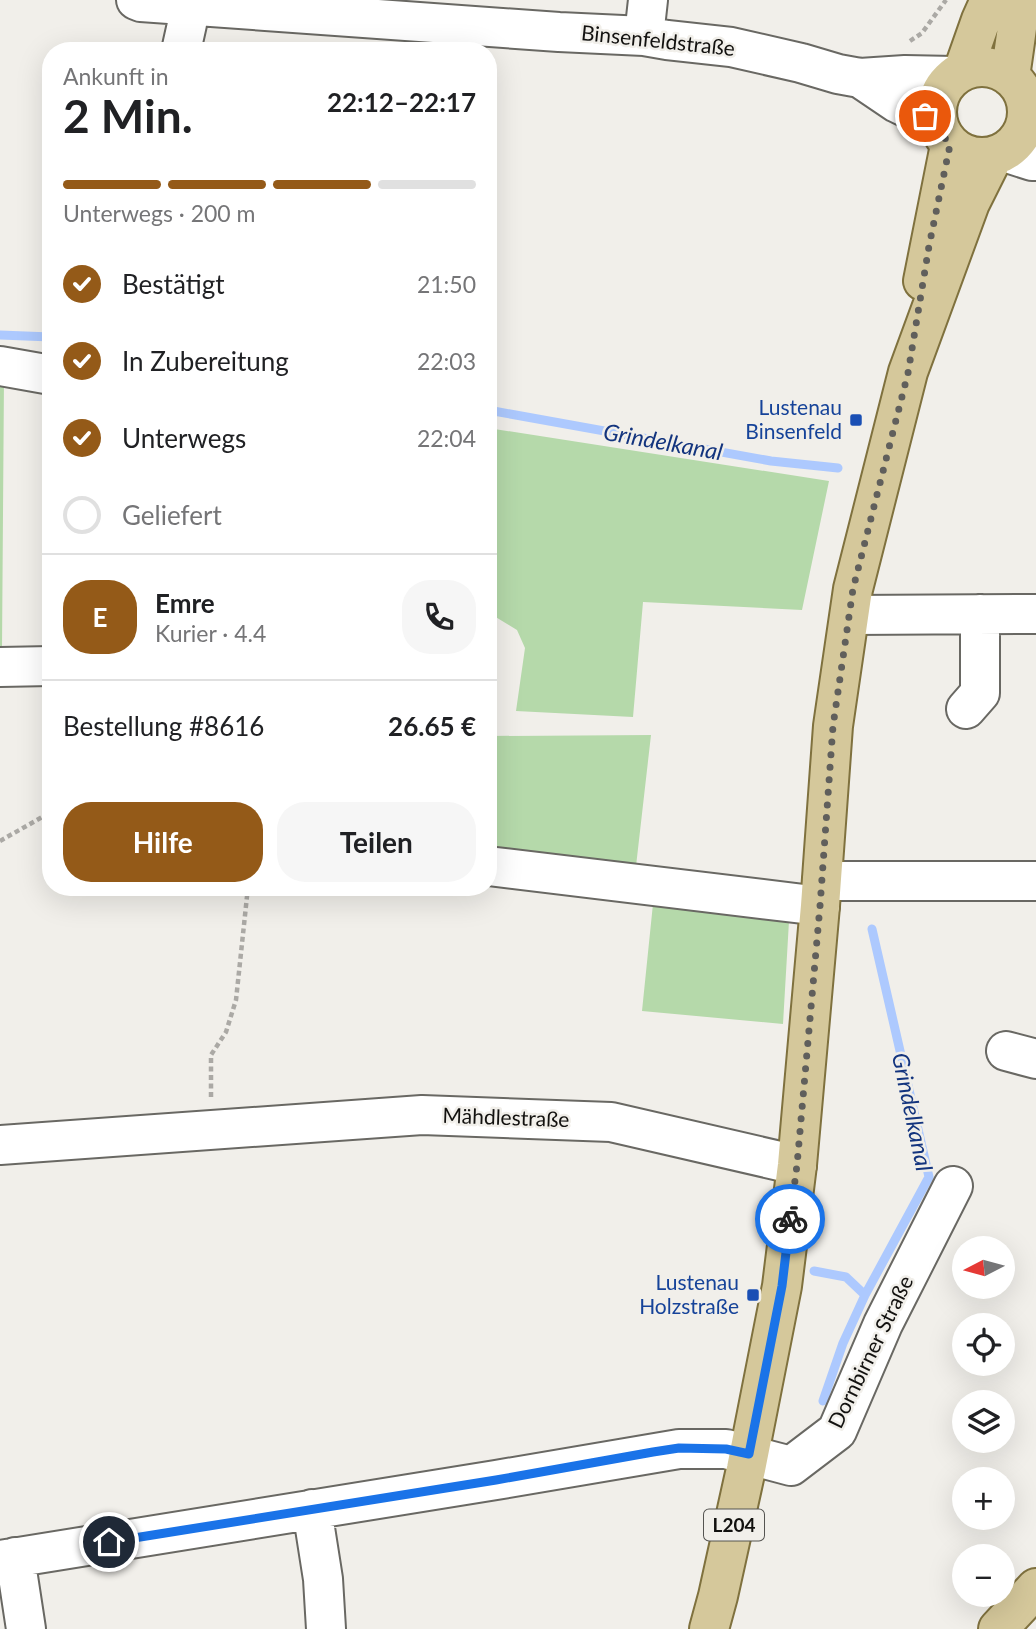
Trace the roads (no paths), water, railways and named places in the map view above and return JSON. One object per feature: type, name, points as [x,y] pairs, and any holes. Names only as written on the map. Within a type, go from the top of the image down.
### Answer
[{"type":"main road","name":"L204","points":[[709,1629],[749,1454],[782,1286],[797,1165],[833,726],[853,589],[908,373],[944,134],[937,105],[942,89],[958,73],[990,0]]},
{"type":"main road","points":[[958,73],[979,66],[996,69],[1010,76],[1021,0]]},
{"type":"main road","name":"L204","points":[[908,373],[970,203],[1011,157],[1013,145],[1021,136],[1032,113],[1021,89],[1010,76]]},
{"type":"main road","points":[[944,134],[962,153],[977,158],[1011,157]]},
{"type":"main road","points":[[998,1629],[1036,1588]]},
{"type":"street","name":"Binsenfeldstraße","points":[[136,0],[188,5],[231,4],[646,18],[667,40],[731,47],[860,78],[958,73]]},
{"type":"street","points":[[183,42],[188,5]]},
{"type":"street","name":"Binsenfeldstraße","points":[[860,78],[944,134]]},
{"type":"street","points":[[0,366],[42,373]]},
{"type":"street","points":[[966,709],[980,693],[980,614]]},
{"type":"street","points":[[850,615],[1036,614]]},
{"type":"street","points":[[0,667],[42,666]]},
{"type":"street","points":[[497,867],[821,894],[1036,881]]},
{"type":"street","name":"Mähdlestraße","points":[[0,1145],[422,1115],[611,1122],[797,1165]]},
{"type":"street","name":"Dornbirner Straße","points":[[749,1454],[791,1466],[837,1431],[883,1324],[953,1186]]},
{"type":"street","points":[[26,1629],[8,1559],[679,1448],[726,1449],[749,1454]]},
{"type":"street","points":[[312,1509],[323,1579],[326,1629]]},
{"type":"waterway","name":"Grindelkanal","points":[[0,335],[42,337]]},
{"type":"waterway","name":"Grindelkanal","points":[[497,412],[771,461],[838,468]]},
{"type":"waterway","name":"Grindelkanal","points":[[823,1401],[843,1343],[865,1295],[929,1177],[872,929]]},
{"type":"waterway","points":[[814,1271],[846,1277],[865,1295]]},
{"type":"place","name":"Lustenau Binsenfeld","points":[[856,420]]},
{"type":"place","name":"Lustenau Holzstraße","points":[[753,1295]]}]
